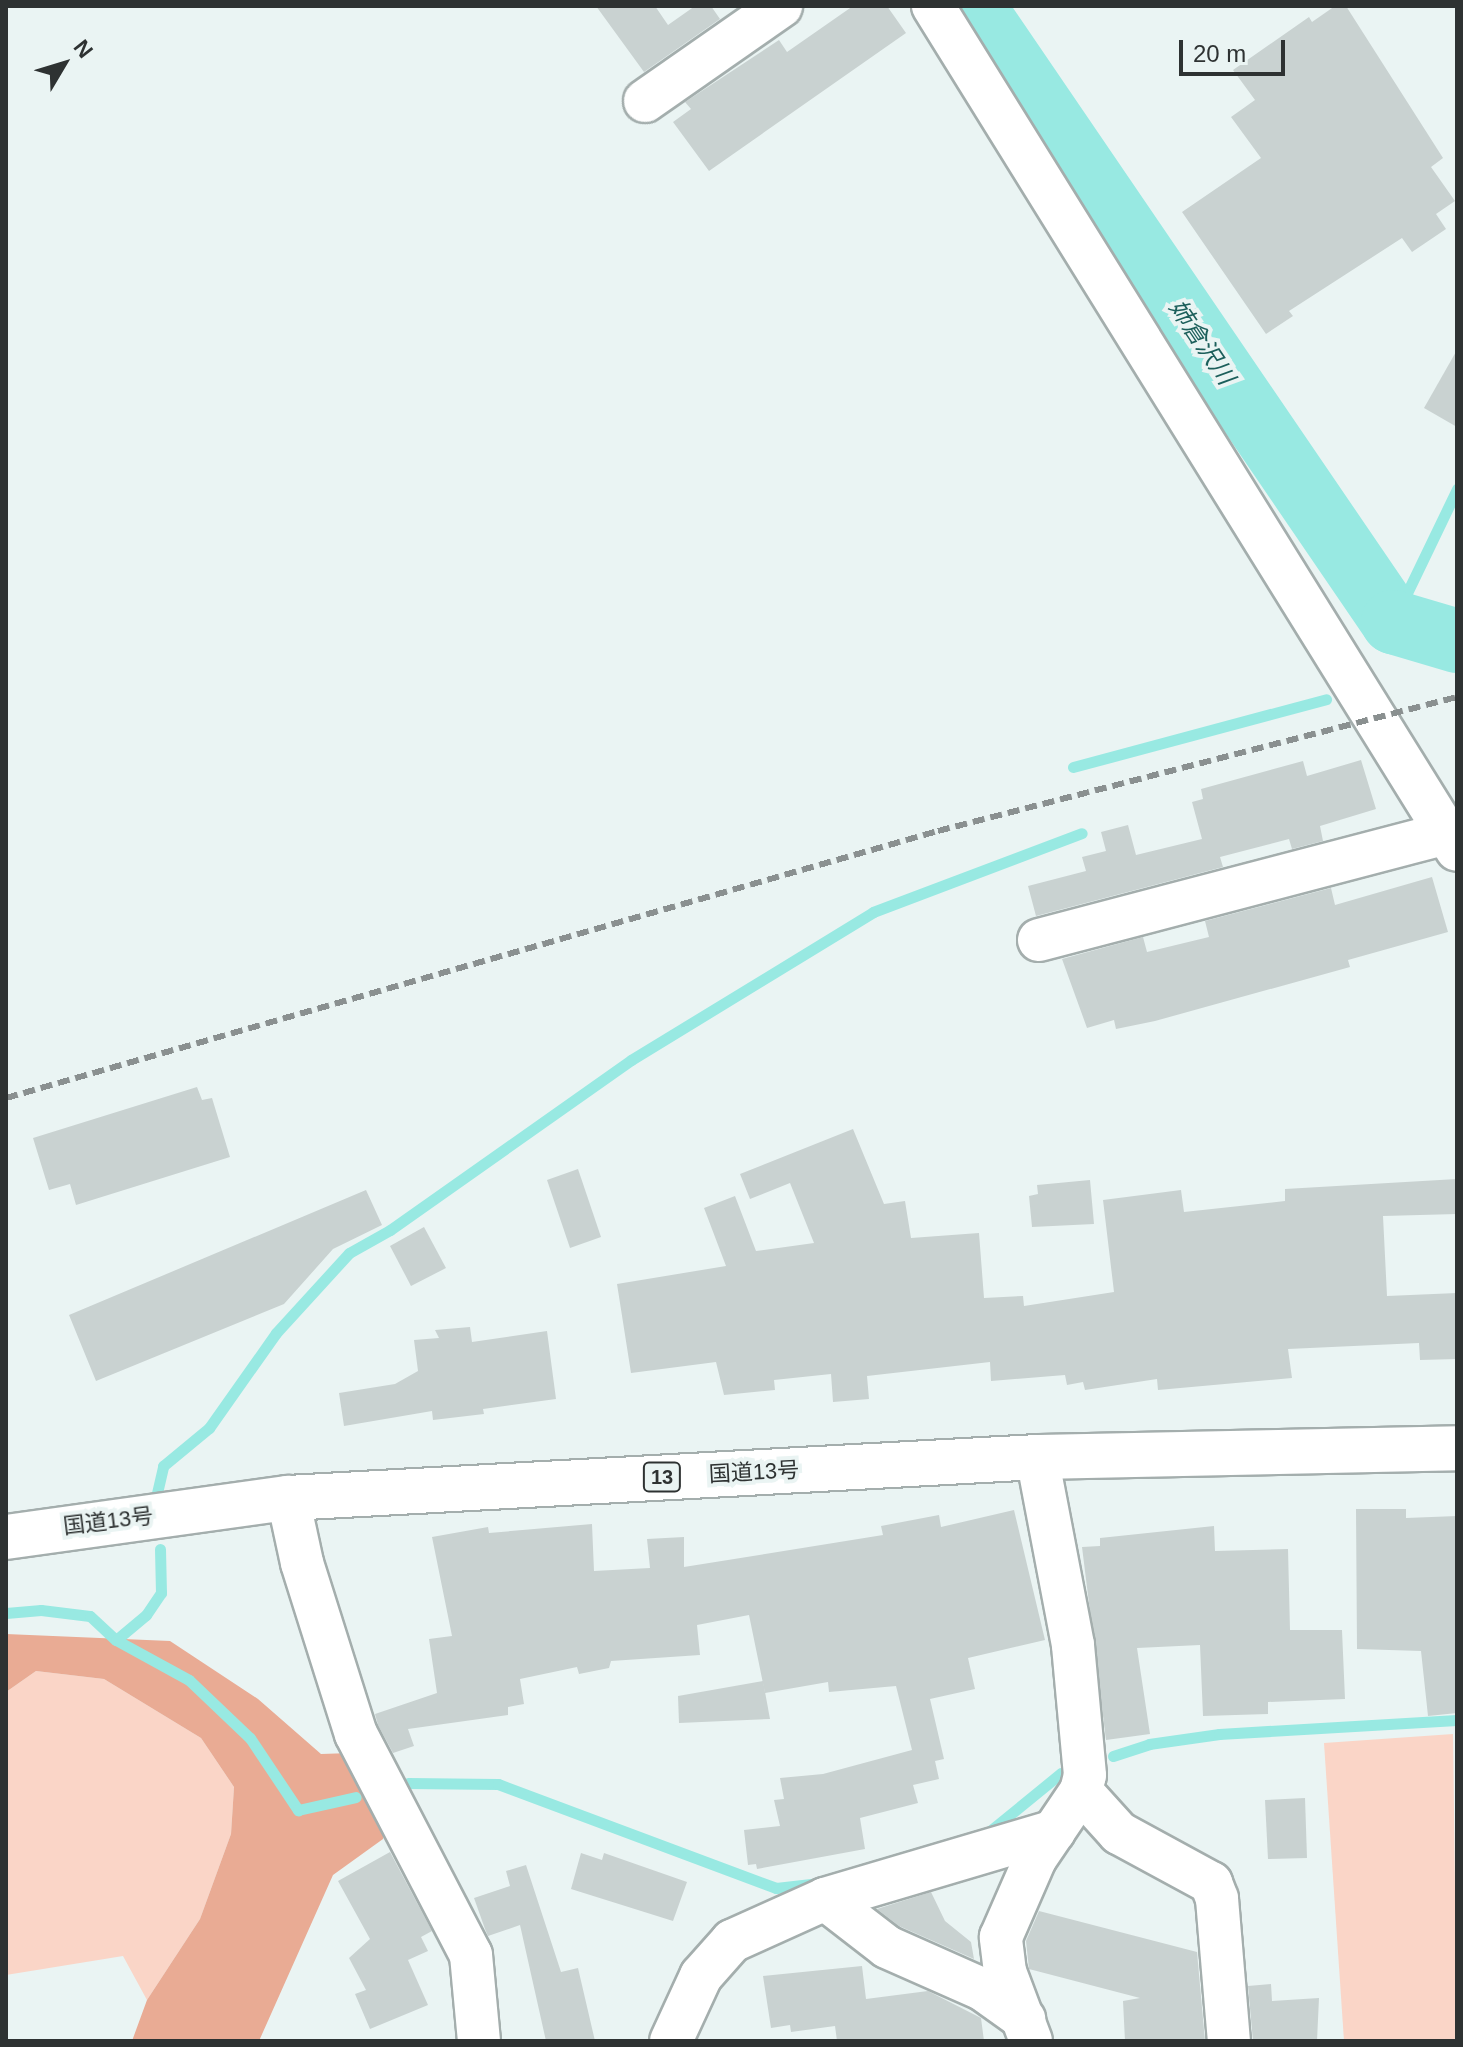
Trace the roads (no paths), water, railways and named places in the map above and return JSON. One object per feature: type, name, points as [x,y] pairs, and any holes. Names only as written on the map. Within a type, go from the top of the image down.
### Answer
[{"type":"highway","name":"国道13号","points":[[6,1537],[288,1498],[1037,1457],[1457,1448]]},
{"type":"street","points":[[645,101],[781,6]]},
{"type":"street","points":[[933,6],[1342,671],[1452,841],[1039,940]]},
{"type":"street","points":[[1028,2030],[1005,1972],[1001,1937],[1035,1859],[1081,1791],[1085,1775],[1073,1645],[1037,1457]]},
{"type":"street","points":[[288,1498],[302,1563],[356,1734],[471,1955],[479,2041]]},
{"type":"street","points":[[1081,1791],[1119,1833],[1211,1883],[1217,1899],[1229,2041]]},
{"type":"street","points":[[671,2041],[701,1976],[732,1941],[825,1899],[1054,1831]]},
{"type":"street","points":[[825,1899],[887,1947],[982,1989],[1028,2030]]},
{"type":"waterway","name":"姉倉沢川","points":[[973,6],[1393,622],[1457,641]]},
{"type":"waterway","points":[[1393,622],[1457,489]]},
{"type":"waterway","points":[[1073,767],[1326,699]]},
{"type":"waterway","points":[[157,1493],[163,1466],[209,1428],[276,1333],[349,1253],[390,1230],[631,1060],[873,912],[1082,833]]},
{"type":"waterway","points":[[6,1613],[41,1610],[90,1616],[116,1640],[146,1615],[161,1593],[160,1549]]},
{"type":"waterway","points":[[116,1640],[189,1680],[250,1738],[298,1810],[356,1797]]},
{"type":"waterway","points":[[1113,1756],[1149,1744],[1219,1734],[1457,1720]]},
{"type":"waterway","points":[[985,1835],[1061,1773]]},
{"type":"waterway","points":[[408,1783],[498,1784],[776,1888],[820,1883]]},
{"type":"railway","points":[[6,1098],[938,831],[1457,697]]}]
